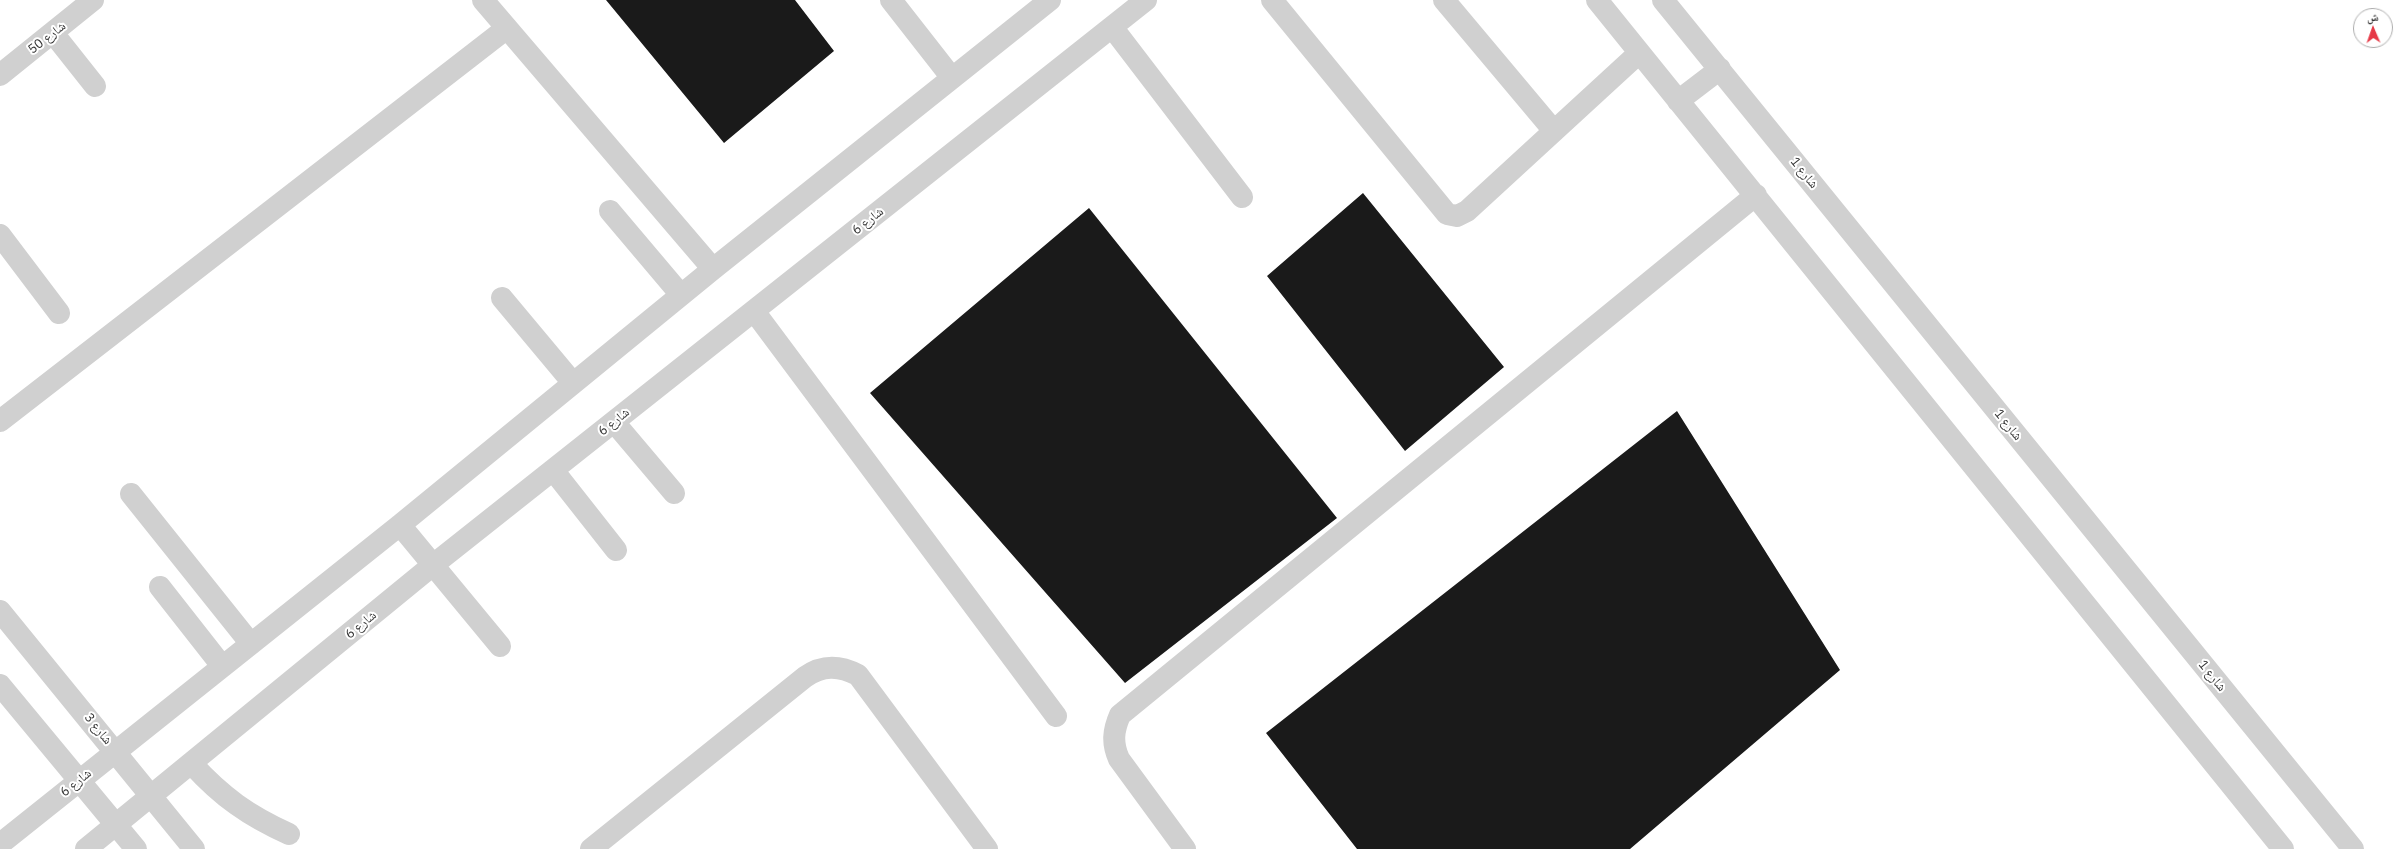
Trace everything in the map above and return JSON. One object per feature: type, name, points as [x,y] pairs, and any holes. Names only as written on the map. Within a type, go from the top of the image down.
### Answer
[{"type":"street","name":"شارع 50","points":[[0,75],[93,0]]},
{"type":"street","points":[[483,0],[713,269]]},
{"type":"street","points":[[891,0],[952,78]]},
{"type":"street","name":"شارع 6","points":[[0,844],[400,525],[713,269],[952,78],[1026,7],[1050,0]]},
{"type":"street","name":"شارع 6","points":[[86,849],[152,797],[433,565],[1146,0]]},
{"type":"street","points":[[1272,0],[1447,214],[1458,216],[1467,211],[1639,53]]},
{"type":"street","points":[[1444,0],[1554,130]]},
{"type":"street","points":[[1597,0],[2283,849]]},
{"type":"street","name":"شارع 1","points":[[1663,0],[2352,849]]},
{"type":"street","points":[[1112,27],[1242,197]]},
{"type":"street","points":[[0,421],[507,28]]},
{"type":"street","points":[[52,33],[94,86]]},
{"type":"street","points":[[1678,101],[1720,69]]},
{"type":"street","points":[[1185,849],[1119,759],[1114,748],[1114,737],[1120,715],[1756,195]]},
{"type":"street","points":[[610,211],[681,295]]},
{"type":"street","points":[[0,235],[59,313]]},
{"type":"street","points":[[502,298],[573,383]]},
{"type":"street","points":[[754,311],[1056,716]]},
{"type":"street","points":[[614,422],[674,493]]},
{"type":"street","points":[[553,470],[616,550]]},
{"type":"street","points":[[131,494],[251,644]]},
{"type":"street","points":[[400,525],[500,646]]},
{"type":"street","points":[[160,587],[222,666]]},
{"type":"street","name":"شارع 3","points":[[0,611],[194,849]]},
{"type":"street","points":[[591,849],[805,677],[814,671],[836,667],[858,675],[987,849]]},
{"type":"street","points":[[0,685],[136,849]]},
{"type":"street","points":[[192,764],[212,787],[236,806],[261,822],[289,834]]},
{"type":"building","points":[[606,0],[795,0],[834,51],[724,143]]},
{"type":"building","points":[[1363,193],[1504,367],[1405,451],[1267,276]]},
{"type":"building","points":[[1089,208],[1337,518],[1125,683],[870,393]]},
{"type":"building","points":[[1677,411],[1840,670],[1630,849],[1357,849],[1266,733]]}]
